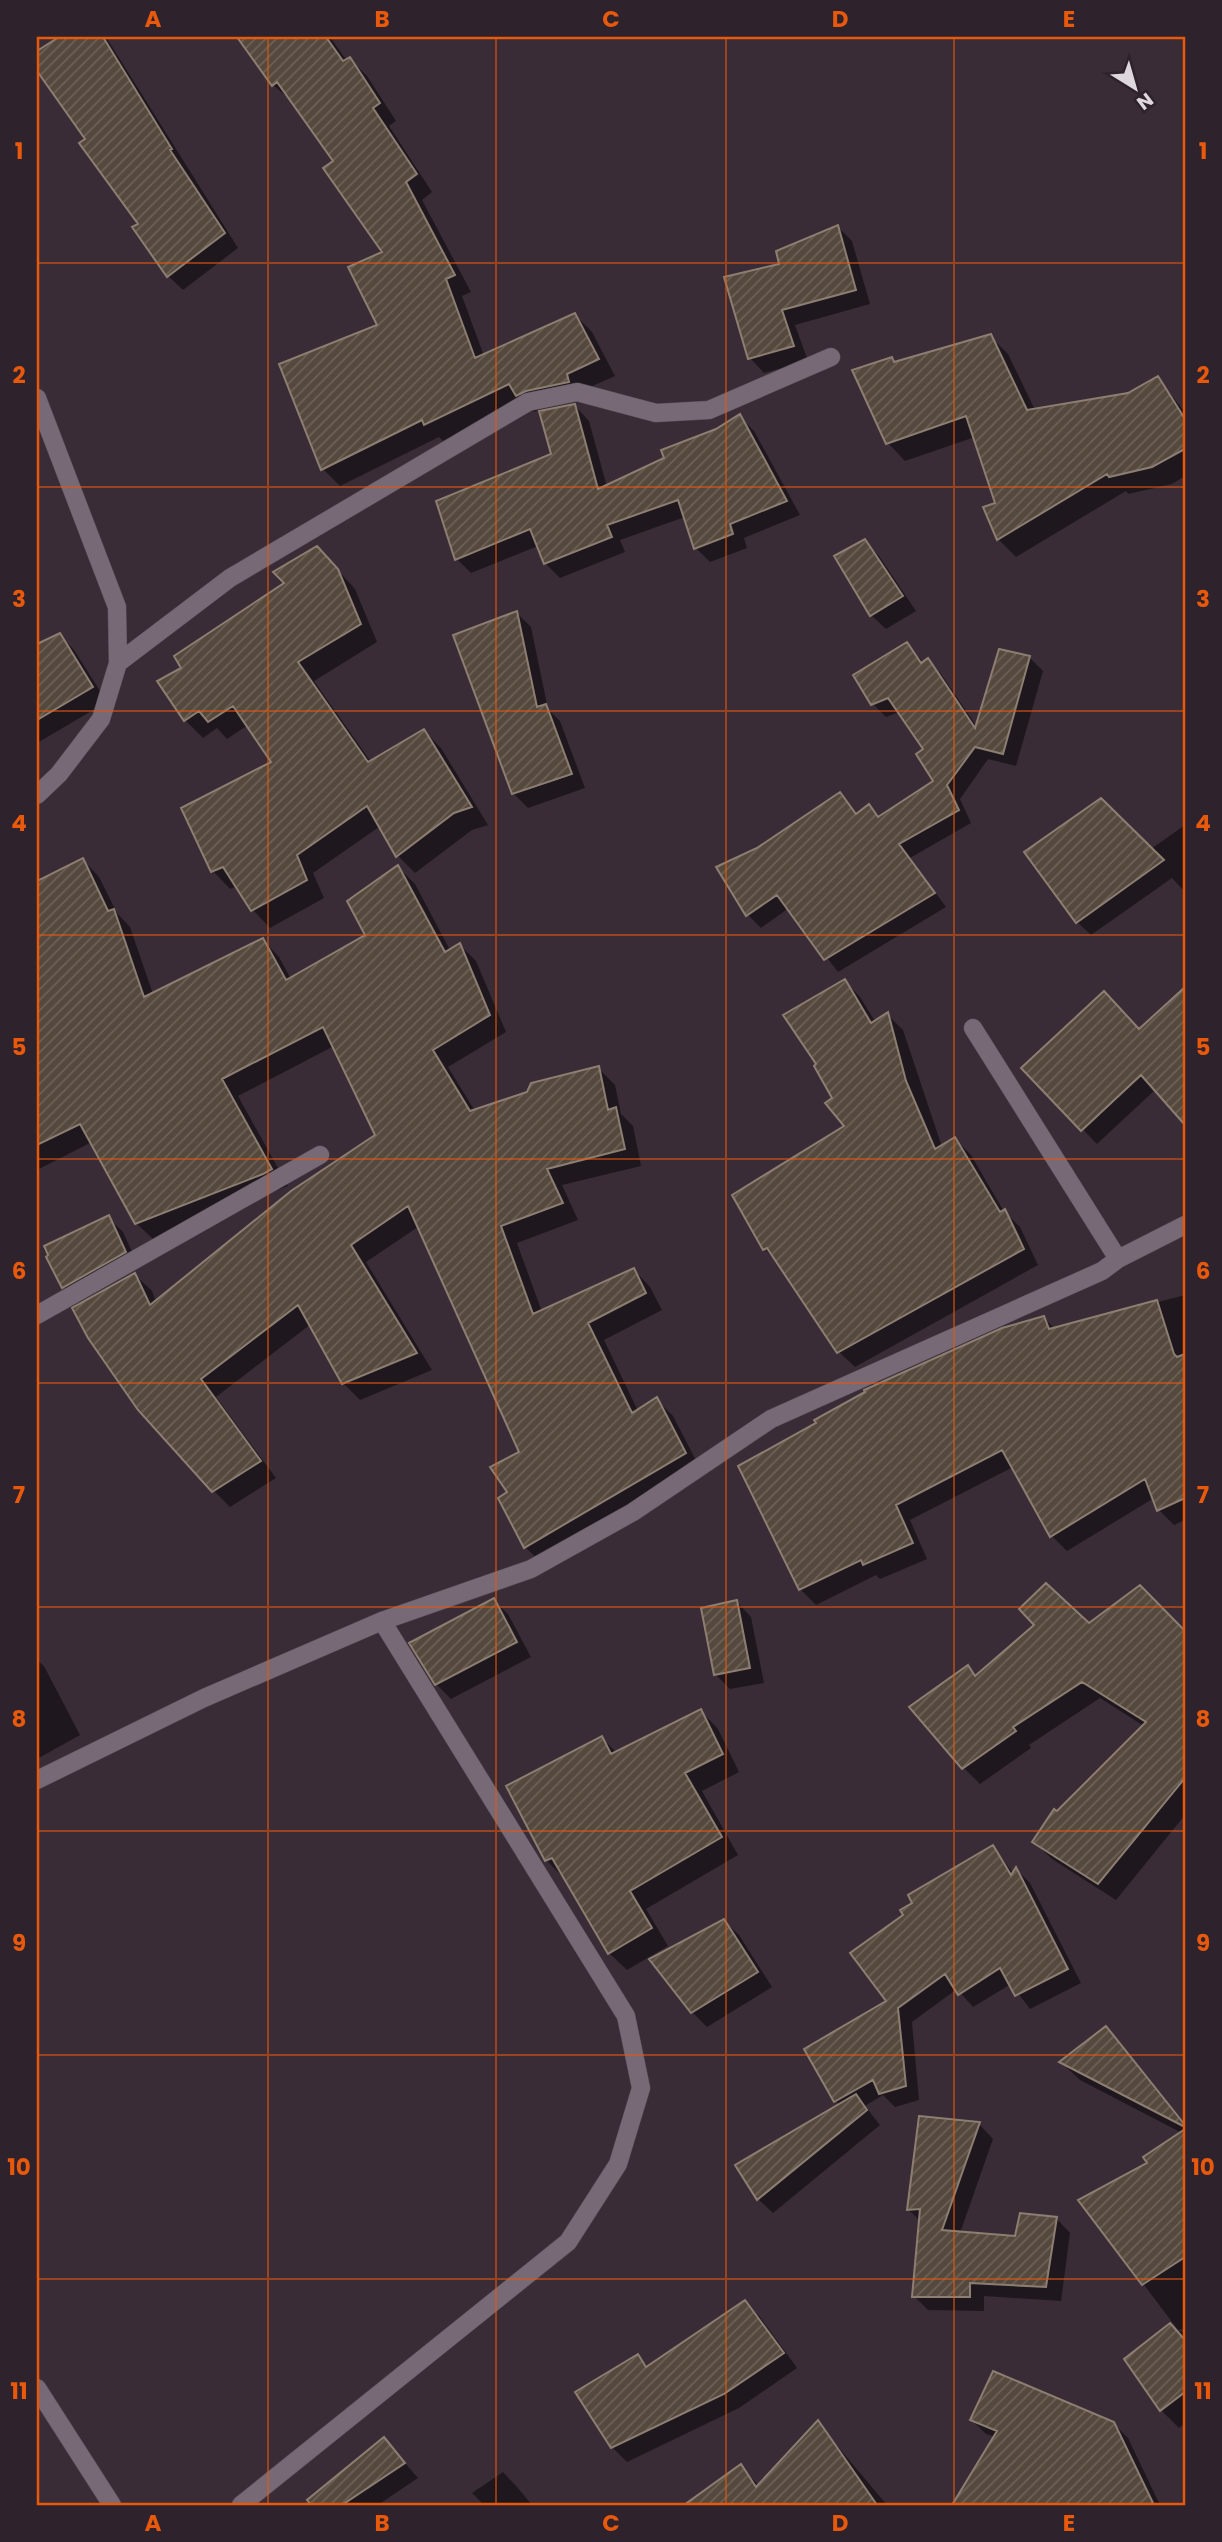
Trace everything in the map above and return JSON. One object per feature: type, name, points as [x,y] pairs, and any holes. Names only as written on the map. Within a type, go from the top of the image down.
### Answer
[{"type":"street","points":[[118,663],[230,578],[528,402],[577,392],[656,413],[709,410],[831,357]]},
{"type":"street","points":[[37,398],[117,607],[118,663],[102,719],[59,774],[37,795]]},
{"type":"street","points":[[973,1028],[1118,1259]]},
{"type":"street","points":[[37,1315],[320,1156]]},
{"type":"street","points":[[37,1780],[204,1698],[382,1621],[531,1569],[634,1512],[771,1419],[1102,1271],[1118,1259],[1185,1225]]},
{"type":"street","points":[[241,2505],[568,2242],[618,2164],[641,2088],[626,2016],[382,1621]]},
{"type":"street","points":[[37,2388],[112,2505]]},
{"type":"building","points":[[59,37],[103,37],[172,149],[170,150],[225,233],[167,277],[132,227],[138,224],[79,143],[85,139],[37,71],[37,51]]},
{"type":"building","points":[[237,37],[326,37],[343,61],[350,57],[380,103],[373,108],[417,174],[406,182],[455,275],[446,279],[475,358],[575,313],[599,359],[567,374],[569,382],[526,391],[516,396],[509,384],[424,425],[422,420],[321,470],[279,364],[377,325],[348,267],[382,252],[323,168],[333,161],[277,82],[272,86]]},
{"type":"building","points":[[838,225],[856,290],[782,310],[794,346],[748,359],[724,277],[779,264],[776,251]]},
{"type":"building","points":[[991,334],[1027,410],[1128,393],[1158,376],[1185,419],[1185,449],[1152,467],[1109,477],[1107,474],[997,540],[983,507],[995,503],[966,416],[886,444],[852,370],[892,357],[894,362]]},
{"type":"building","points":[[575,404],[598,489],[664,458],[661,450],[716,429],[740,414],[787,501],[730,524],[733,534],[694,549],[678,500],[607,525],[612,537],[544,564],[530,529],[455,560],[436,501],[551,454],[539,411]]},
{"type":"building","points":[[865,539],[903,596],[870,616],[834,556]]},
{"type":"building","points":[[317,546],[338,569],[361,624],[298,662],[368,762],[424,729],[472,807],[454,813],[396,857],[367,806],[297,855],[307,880],[251,911],[223,867],[211,872],[181,808],[271,762],[233,706],[208,722],[199,711],[184,721],[157,681],[181,668],[174,656],[284,583],[273,572]]},
{"type":"building","points":[[517,611],[537,707],[546,704],[572,774],[512,794],[453,635]]},
{"type":"building","points":[[60,633],[93,687],[37,720],[37,644]]},
{"type":"building","points":[[907,642],[921,663],[928,658],[975,728],[999,649],[1030,656],[1003,754],[975,747],[947,785],[959,810],[899,844],[935,893],[824,960],[777,895],[746,916],[716,867],[757,848],[840,792],[856,814],[869,804],[878,817],[933,781],[916,754],[923,749],[888,698],[871,705],[853,675]]},
{"type":"building","points":[[1101,798],[1164,860],[1076,923],[1024,852]]},
{"type":"building","points":[[83,858],[108,911],[114,909],[144,997],[263,938],[286,980],[365,935],[347,901],[398,865],[445,952],[460,943],[490,1015],[433,1050],[470,1111],[527,1092],[531,1083],[599,1066],[608,1110],[616,1107],[625,1149],[547,1169],[563,1203],[501,1226],[533,1314],[634,1268],[646,1293],[588,1323],[632,1413],[657,1397],[686,1453],[524,1548],[498,1498],[507,1492],[490,1467],[519,1452],[408,1206],[351,1245],[417,1353],[342,1384],[298,1305],[201,1379],[261,1461],[212,1492],[138,1410],[88,1338],[72,1308],[135,1273],[150,1305],[291,1191],[375,1135],[323,1027],[222,1079],[272,1169],[263,1174],[135,1224],[80,1124],[37,1145],[37,881]]},
{"type":"building","points":[[845,979],[871,1023],[888,1012],[906,1081],[935,1149],[955,1137],[1000,1212],[1005,1209],[1024,1249],[837,1353],[767,1248],[763,1250],[732,1195],[844,1126],[825,1103],[832,1098],[814,1066],[816,1064],[783,1015]]},
{"type":"building","points":[[1185,987],[1185,1125],[1141,1075],[1081,1131],[1021,1068],[1104,991],[1139,1029]]},
{"type":"building","points":[[109,1215],[126,1252],[62,1288],[46,1257],[48,1255],[44,1246]]},
{"type":"building","points":[[1157,1300],[1174,1354],[1177,1357],[1185,1354],[1185,1498],[1157,1511],[1145,1479],[1050,1537],[1002,1450],[896,1505],[913,1543],[863,1565],[861,1560],[799,1590],[738,1466],[816,1423],[814,1420],[865,1392],[864,1390],[1002,1328],[1044,1316],[1049,1329]]},
{"type":"building","points":[[1046,1583],[1089,1623],[1140,1585],[1185,1631],[1185,1778],[1098,1884],[1032,1842],[1054,1809],[1057,1811],[1146,1722],[1082,1682],[1013,1727],[1016,1731],[962,1769],[909,1707],[968,1665],[975,1676],[1034,1625],[1019,1609]]},
{"type":"building","points":[[494,1598],[517,1642],[435,1685],[409,1643]]},
{"type":"building","points":[[737,1600],[750,1668],[714,1675],[701,1608]]},
{"type":"building","points":[[701,1709],[723,1754],[685,1773],[722,1837],[630,1891],[652,1928],[608,1954],[552,1858],[545,1861],[506,1786],[602,1736],[611,1754]]},
{"type":"building","points":[[993,1845],[1011,1875],[1016,1867],[1068,1969],[1015,1996],[1000,1968],[958,1995],[945,1974],[898,2008],[906,2086],[879,2094],[873,2080],[834,2102],[804,2049],[886,2001],[850,1953],[903,1915],[900,1910],[912,1903],[908,1895]]},
{"type":"building","points":[[724,1919],[758,1972],[691,2013],[649,1959]]},
{"type":"building","points":[[1106,2026],[1185,2125],[1185,2127],[1059,2062]]},
{"type":"building","points":[[856,2094],[867,2110],[757,2200],[735,2165]]},
{"type":"building","points":[[919,2116],[980,2122],[942,2230],[1015,2236],[1020,2213],[1057,2217],[1046,2287],[970,2283],[970,2297],[912,2297],[920,2209],[907,2210]]},
{"type":"building","points":[[1185,2129],[1185,2257],[1142,2285],[1078,2200],[1147,2163],[1143,2157]]},
{"type":"building","points":[[745,2300],[784,2353],[724,2394],[611,2448],[575,2392],[638,2354],[646,2367]]},
{"type":"building","points":[[1170,2323],[1185,2340],[1185,2392],[1160,2411],[1124,2359]]},
{"type":"building","points":[[993,2371],[1114,2422],[1154,2505],[952,2505],[997,2431],[970,2420]]},
{"type":"building","points":[[818,2420],[877,2505],[684,2505],[741,2464],[756,2487]]},
{"type":"building","points":[[384,2437],[405,2463],[342,2505],[311,2505],[307,2500]]}]
